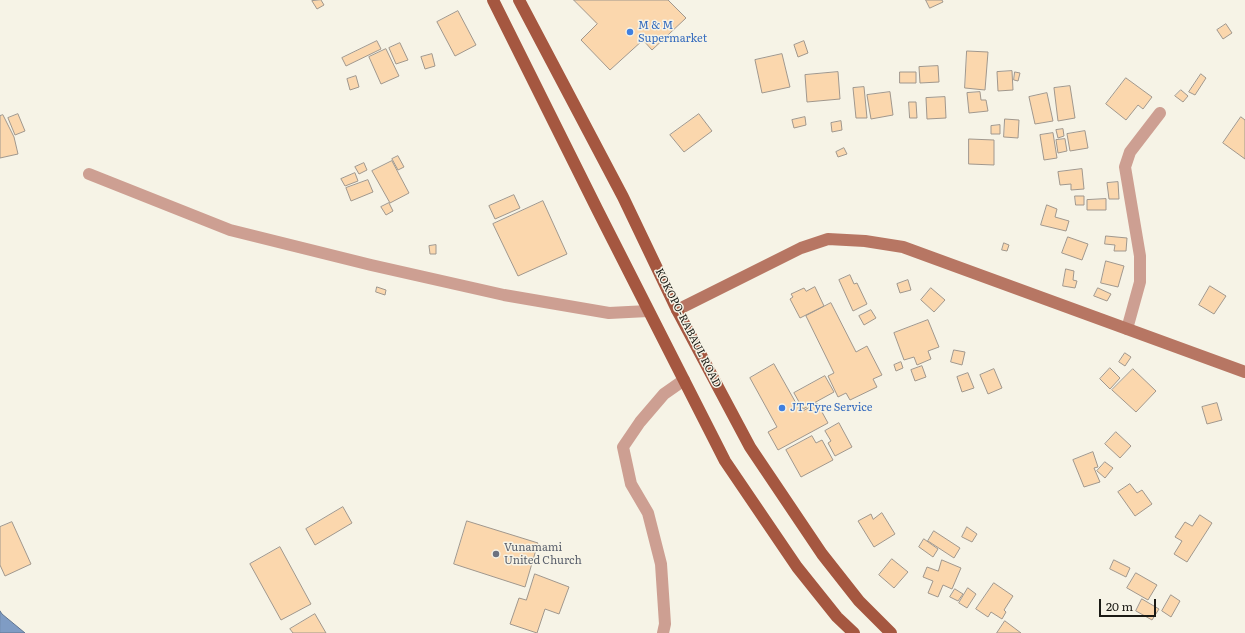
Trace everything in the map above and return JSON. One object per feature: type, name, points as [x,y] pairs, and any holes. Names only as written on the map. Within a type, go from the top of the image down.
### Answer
[{"type":"main road","points":[[493,0],[648,310],[726,461],[797,567],[837,617],[854,633]]},
{"type":"main road","name":"KOKOPO-RABAUL ROAD","points":[[519,0],[623,197],[677,310],[750,447],[822,554],[859,601],[891,633]]},
{"type":"street","points":[[1127,329],[1140,282],[1140,256],[1125,166],[1130,152],[1160,113]]},
{"type":"street","points":[[89,174],[230,230],[364,263],[504,295],[610,313],[648,310]]},
{"type":"street","points":[[677,310],[801,248],[828,239],[864,240],[904,247],[1245,372]]},
{"type":"street","points":[[663,633],[665,624],[661,564],[648,513],[631,484],[623,447],[640,422],[664,394],[684,380]]},
{"type":"water","points":[[0,611],[2,614],[25,633],[0,633]]},
{"type":"building","points":[[321,0],[324,5],[317,9],[312,1]]},
{"type":"building","name":"M & M Supermarket","points":[[574,0],[668,0],[686,18],[652,50],[643,40],[610,70],[581,40],[597,24]]},
{"type":"building","points":[[926,0],[942,0],[943,2],[930,8]]},
{"type":"building","points":[[458,11],[476,45],[455,56],[437,22]]},
{"type":"building","points":[[1226,24],[1232,33],[1223,39],[1217,30]]},
{"type":"building","points":[[377,41],[381,49],[346,66],[342,58]]},
{"type":"building","points":[[804,41],[808,53],[798,57],[794,45]]},
{"type":"building","points":[[400,43],[408,60],[396,64],[389,48]]},
{"type":"building","points":[[386,49],[399,76],[381,84],[369,57]]},
{"type":"building","points":[[967,51],[988,52],[985,90],[965,88]]},
{"type":"building","points":[[432,54],[435,66],[425,69],[421,57]]},
{"type":"building","points":[[782,54],[790,87],[762,93],[755,60]]},
{"type":"building","points":[[938,66],[939,82],[920,83],[919,67]]},
{"type":"building","points":[[1012,71],[1013,90],[998,91],[997,72]]},
{"type":"building","points":[[838,72],[840,99],[807,102],[805,75]]},
{"type":"building","points":[[900,72],[916,72],[916,83],[900,83]]},
{"type":"building","points":[[1015,72],[1020,73],[1018,81],[1014,80]]},
{"type":"building","points":[[1201,74],[1206,78],[1195,95],[1189,92]]},
{"type":"building","points":[[356,76],[359,87],[350,90],[347,79]]},
{"type":"building","points":[[1126,78],[1152,97],[1143,109],[1138,105],[1126,120],[1106,104]]},
{"type":"building","points":[[1070,86],[1075,118],[1058,121],[1054,88]]},
{"type":"building","points":[[864,87],[867,118],[856,118],[853,88]]},
{"type":"building","points":[[1181,90],[1188,96],[1183,102],[1175,96]]},
{"type":"building","points":[[890,92],[893,115],[871,119],[867,95]]},
{"type":"building","points":[[980,92],[981,100],[986,100],[988,111],[969,113],[967,93]]},
{"type":"building","points":[[1047,93],[1053,121],[1035,124],[1029,97]]},
{"type":"building","points":[[945,97],[946,118],[927,119],[926,98]]},
{"type":"building","points":[[909,102],[916,102],[917,118],[910,118]]},
{"type":"building","points":[[18,114],[25,131],[15,135],[8,118]]},
{"type":"building","points":[[699,114],[712,131],[684,152],[670,135]]},
{"type":"building","points":[[3,115],[14,137],[18,154],[0,158],[0,116]]},
{"type":"building","points":[[805,117],[806,125],[794,128],[792,120]]},
{"type":"building","points":[[1241,117],[1245,120],[1245,159],[1223,143]]},
{"type":"building","points":[[1005,119],[1019,120],[1018,138],[1004,137]]},
{"type":"building","points":[[841,121],[842,130],[832,132],[831,123]]},
{"type":"building","points":[[1000,125],[1000,134],[991,134],[991,126]]},
{"type":"building","points":[[1063,129],[1064,136],[1058,138],[1056,130]]},
{"type":"building","points":[[1085,131],[1088,148],[1070,151],[1067,134]]},
{"type":"building","points":[[1053,133],[1057,158],[1044,160],[1040,135]]},
{"type":"building","points":[[969,139],[994,140],[994,165],[969,164]]},
{"type":"building","points":[[1065,139],[1067,151],[1058,153],[1056,140]]},
{"type":"building","points":[[844,148],[847,154],[838,157],[836,152]]},
{"type":"building","points":[[398,156],[404,167],[398,170],[392,159]]},
{"type":"building","points":[[392,161],[409,193],[390,203],[372,171]]},
{"type":"building","points":[[364,163],[367,170],[359,174],[355,167]]},
{"type":"building","points":[[1082,169],[1084,189],[1071,190],[1071,184],[1060,185],[1058,172]]},
{"type":"building","points":[[355,173],[358,181],[345,186],[341,179]]},
{"type":"building","points":[[368,180],[373,192],[351,201],[346,188]]},
{"type":"building","points":[[1118,182],[1119,199],[1109,199],[1107,183]]},
{"type":"building","points":[[514,195],[520,208],[495,219],[489,206]]},
{"type":"building","points":[[1075,196],[1084,196],[1084,205],[1076,205]]},
{"type":"building","points":[[1106,199],[1106,210],[1087,210],[1087,200]]},
{"type":"building","points":[[543,201],[567,254],[518,276],[493,224]]},
{"type":"building","points":[[389,203],[393,211],[386,215],[381,207]]},
{"type":"building","points":[[1047,205],[1057,209],[1055,217],[1069,221],[1066,231],[1041,225]]},
{"type":"building","points":[[1106,236],[1127,238],[1126,251],[1114,251],[1115,245],[1105,244]]},
{"type":"building","points":[[1068,237],[1088,244],[1082,260],[1062,253]]},
{"type":"building","points":[[1004,243],[1009,245],[1007,251],[1002,250]]},
{"type":"building","points":[[436,245],[436,254],[430,254],[429,246]]},
{"type":"building","points":[[1106,261],[1124,266],[1118,287],[1101,283]]},
{"type":"building","points":[[1066,269],[1074,271],[1073,280],[1077,281],[1075,288],[1063,286]]},
{"type":"building","points":[[850,275],[854,284],[857,283],[867,304],[853,311],[839,280]]},
{"type":"building","points":[[908,280],[911,290],[900,293],[897,284]]},
{"type":"building","points":[[1210,286],[1226,296],[1214,314],[1199,305]]},
{"type":"building","points":[[377,287],[386,290],[385,295],[376,292]]},
{"type":"building","points":[[815,287],[824,306],[800,318],[790,299],[793,297],[791,294],[804,288],[806,291]]},
{"type":"building","points":[[931,288],[945,300],[934,312],[921,300]]},
{"type":"building","points":[[1098,288],[1111,294],[1107,301],[1094,296]]},
{"type":"building","points":[[831,303],[856,352],[867,346],[882,375],[873,379],[877,387],[850,400],[846,393],[838,397],[828,376],[834,373],[806,316]]},
{"type":"building","points":[[871,310],[876,318],[864,325],[859,316]]},
{"type":"building","points":[[928,320],[939,347],[928,351],[931,359],[917,365],[914,357],[904,360],[894,333]]},
{"type":"building","points":[[954,350],[965,352],[962,365],[951,362]]},
{"type":"building","points":[[1125,353],[1131,357],[1125,366],[1119,362]]},
{"type":"building","points":[[901,362],[903,368],[896,371],[894,365]]},
{"type":"building","name":"JT Tyre Service","points":[[774,364],[801,412],[817,403],[828,423],[778,450],[768,432],[777,427],[750,378]]},
{"type":"building","points":[[922,366],[926,377],[915,381],[911,370]]},
{"type":"building","points":[[1110,368],[1120,378],[1110,389],[1100,379]]},
{"type":"building","points":[[994,369],[1002,388],[988,394],[980,375]]},
{"type":"building","points":[[1133,369],[1156,391],[1136,412],[1112,390]]},
{"type":"building","points":[[968,373],[974,388],[962,392],[957,377]]},
{"type":"building","points":[[825,376],[834,392],[803,409],[794,393]]},
{"type":"building","points":[[1217,403],[1222,420],[1207,424],[1202,407]]},
{"type":"building","points":[[839,423],[852,447],[835,456],[828,443],[831,441],[825,431]]},
{"type":"building","points":[[1116,432],[1131,446],[1120,458],[1105,444]]},
{"type":"building","points":[[812,436],[816,443],[822,440],[833,460],[801,477],[786,450]]},
{"type":"building","points":[[1093,452],[1098,467],[1094,468],[1100,482],[1084,487],[1073,460]]},
{"type":"building","points":[[1105,462],[1113,468],[1105,478],[1097,471]]},
{"type":"building","points":[[1130,484],[1137,493],[1142,490],[1152,504],[1135,516],[1118,492]]},
{"type":"building","points":[[343,507],[352,523],[315,545],[306,529]]},
{"type":"building","points":[[882,513],[895,534],[874,547],[858,521],[871,514],[873,519]]},
{"type":"building","points":[[1200,515],[1212,523],[1187,562],[1174,554],[1182,541],[1175,537],[1185,522],[1192,526]]},
{"type":"building","name":"Vunamami United Church","points":[[467,521],[538,543],[525,587],[454,564]]},
{"type":"building","points":[[12,522],[31,564],[5,576],[0,565],[0,527]]},
{"type":"building","points":[[967,527],[977,534],[972,542],[962,537]]},
{"type":"building","points":[[934,531],[960,548],[954,558],[928,541]]},
{"type":"building","points":[[924,539],[938,549],[933,557],[919,547]]},
{"type":"building","points":[[280,547],[311,604],[281,620],[250,564]]},
{"type":"building","points":[[892,559],[908,572],[894,588],[879,575]]},
{"type":"building","points":[[942,560],[961,568],[952,589],[943,585],[938,597],[928,593],[933,581],[923,577],[927,567],[938,571]]},
{"type":"building","points":[[1114,560],[1130,568],[1126,577],[1110,569]]},
{"type":"building","points":[[1136,573],[1157,585],[1148,600],[1127,588]]},
{"type":"building","points":[[535,574],[569,587],[559,614],[545,609],[537,633],[510,624],[519,598],[526,600]]},
{"type":"building","points":[[994,583],[1013,596],[1004,610],[1006,612],[1002,619],[991,612],[988,617],[976,609]]},
{"type":"building","points":[[968,588],[976,594],[967,608],[959,603]]},
{"type":"building","points":[[955,589],[963,594],[958,601],[950,597]]},
{"type":"building","points":[[1171,595],[1180,601],[1171,617],[1162,611]]},
{"type":"building","points":[[1142,599],[1159,609],[1152,620],[1136,611]]},
{"type":"building","points":[[315,614],[326,633],[293,633],[290,629]]},
{"type":"building","points":[[1005,621],[1021,633],[997,633]]},
{"type":"place","name":"M & M Supermarket","points":[[630,32]]},
{"type":"place","name":"JT Tyre Service","points":[[782,408]]},
{"type":"place","name":"Vunamami United Church","points":[[496,554]]}]
